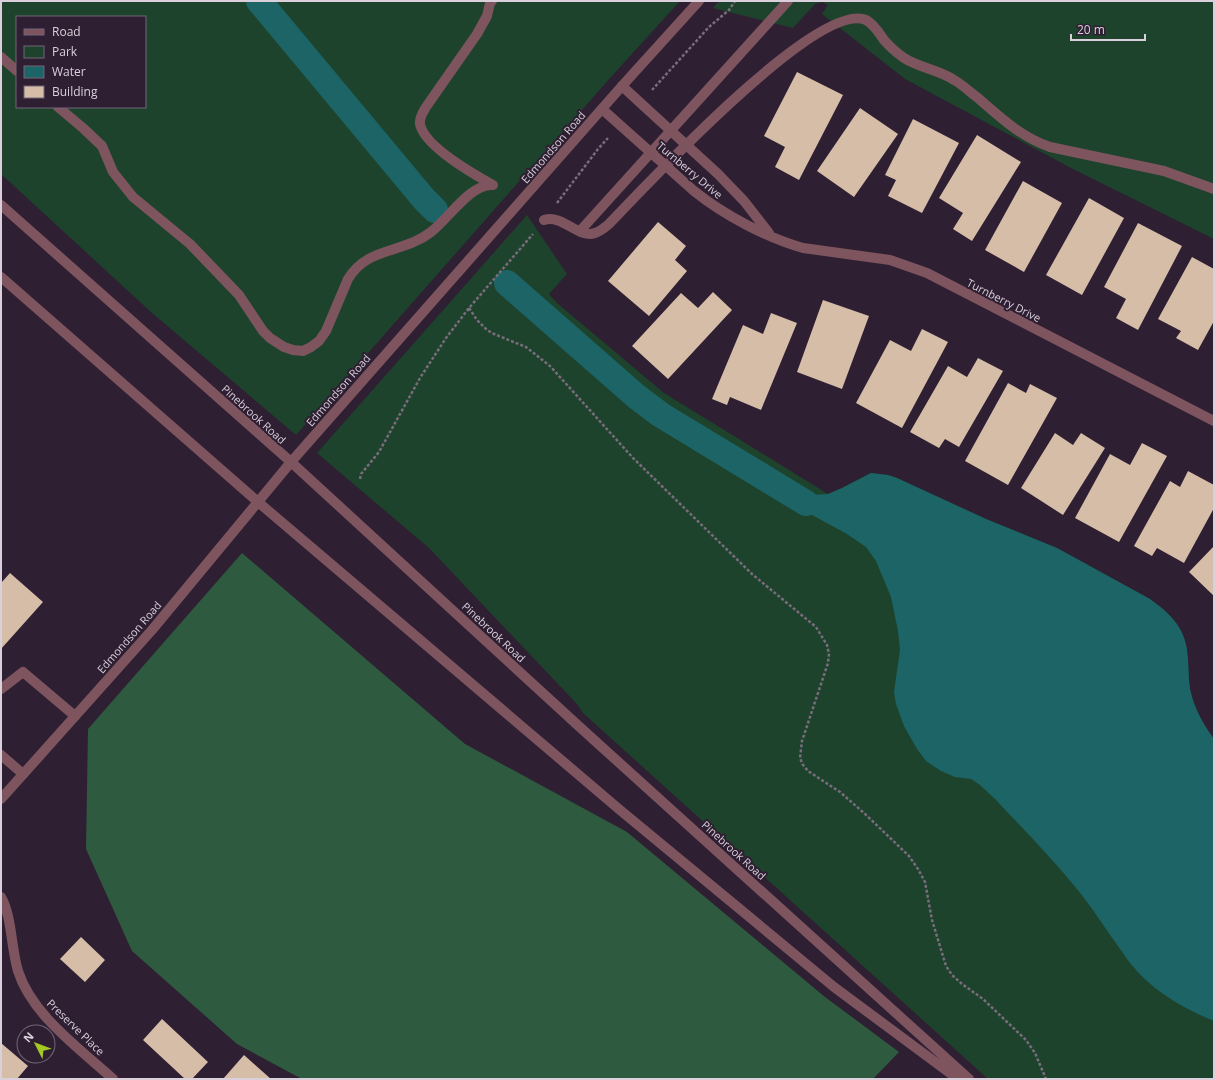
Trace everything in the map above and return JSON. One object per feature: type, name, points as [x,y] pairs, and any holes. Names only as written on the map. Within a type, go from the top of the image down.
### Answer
[{"type":"street","points":[[59,108],[102,146],[113,172],[133,197],[190,244],[239,295],[263,331],[270,338],[284,347],[303,351],[312,347],[326,332],[348,279],[366,259],[374,255],[408,245],[421,238],[435,228],[467,196],[486,185],[494,185],[441,152],[432,144],[420,125],[421,116],[426,107],[477,34],[487,16],[490,3],[492,1]]},
{"type":"street","name":"Edmondson Road","points":[[1,799],[152,630],[291,462],[622,86],[699,1]]},
{"type":"street","points":[[580,231],[788,1]]},
{"type":"street","points":[[544,220],[549,218],[557,220],[587,234],[594,233],[606,227],[686,144],[737,96],[795,47],[834,24],[844,20],[857,18],[866,20],[874,26],[885,41],[905,59],[953,79],[1024,136],[1036,142],[1164,171],[1214,189]]},
{"type":"street","points":[[1,57],[16,70]]},
{"type":"street","name":"Turnberry Drive","points":[[622,86],[731,187],[772,236]]},
{"type":"street","name":"Turnberry Drive","points":[[602,109],[710,204],[727,214],[791,245],[890,260],[927,273],[1214,421]]},
{"type":"street","name":"Pinebrook Road","points":[[1,205],[291,462],[583,730],[969,1079]]},
{"type":"street","points":[[1,277],[258,502],[620,810],[834,987],[958,1079]]},
{"type":"street","points":[[1,689],[23,672],[75,716]]},
{"type":"street","points":[[1,755],[23,774]]},
{"type":"street","name":"Preserve Place","points":[[1,897],[7,912],[12,945],[18,970],[24,986],[32,999],[41,1013],[113,1079]]},
{"type":"path","points":[[470,308],[477,320],[487,330],[526,347],[550,366],[633,458],[752,574],[808,619],[822,635],[829,654],[828,663],[802,741],[800,758],[803,765],[808,771],[840,792],[909,856],[918,869],[924,882],[932,920],[946,966],[952,975],[983,999],[1026,1040],[1035,1053],[1046,1079]]},
{"type":"green space","points":[[1,1],[680,1],[611,77],[296,435],[152,313],[1,174]]},
{"type":"green space","points":[[719,1],[1214,1],[1214,239],[1071,168],[905,79],[822,14],[828,5],[822,2],[815,4],[793,28],[713,8]]},
{"type":"green space","points":[[527,215],[567,274],[549,294],[557,303],[664,393],[828,494],[871,473],[888,475],[897,478],[986,519],[1057,548],[1150,599],[1174,620],[1185,641],[1188,655],[1190,689],[1196,709],[1214,739],[1214,1079],[988,1079],[583,713],[577,704],[429,548],[317,453]]},
{"type":"shaded area","points":[[242,553],[465,744],[627,832],[825,997],[899,1052],[873,1079],[311,1079],[300,1078],[237,1044],[132,951],[86,849],[88,729]]},
{"type":"water","points":[[871,473],[888,475],[897,478],[986,519],[1057,548],[1150,599],[1163,609],[1179,627],[1187,650],[1189,684],[1194,703],[1199,716],[1214,739],[1214,1021],[1179,1004],[1147,982],[1130,963],[1071,881],[995,799],[971,779],[955,777],[941,771],[926,761],[917,749],[904,726],[896,704],[894,692],[900,650],[898,631],[891,597],[876,561],[866,547],[847,534],[801,509],[811,495],[828,494]]},
{"type":"building","points":[[797,72],[843,95],[799,180],[775,167],[785,147],[764,136]]},
{"type":"building","points":[[860,108],[898,134],[854,197],[817,171]]},
{"type":"building","points":[[913,119],[959,143],[922,213],[888,196],[896,180],[885,175]]},
{"type":"building","points":[[977,135],[1021,162],[972,241],[953,229],[963,213],[939,198]]},
{"type":"building","points":[[1023,181],[1062,203],[1024,272],[985,250]]},
{"type":"building","points":[[1089,198],[1124,218],[1082,295],[1046,275]]},
{"type":"building","points":[[658,222],[686,246],[675,260],[687,271],[649,316],[608,281]]},
{"type":"building","points":[[1138,223],[1182,246],[1138,330],[1116,318],[1126,299],[1104,287]]},
{"type":"building","points":[[1192,257],[1214,269],[1214,321],[1198,350],[1176,338],[1181,331],[1158,319]]},
{"type":"building","points":[[713,292],[732,310],[668,379],[632,346],[681,293],[698,308]]},
{"type":"building","points":[[823,300],[869,316],[842,389],[797,372]]},
{"type":"building","points":[[771,313],[797,323],[761,410],[730,397],[727,405],[712,399],[743,325],[763,334]]},
{"type":"building","points":[[922,329],[948,342],[902,428],[856,403],[890,340],[911,351]]},
{"type":"building","points":[[978,358],[1003,371],[959,447],[945,439],[939,448],[910,432],[948,366],[967,377]]},
{"type":"building","points":[[1008,383],[1026,393],[1030,384],[1057,398],[1008,485],[965,461]]},
{"type":"building","points":[[1055,433],[1073,445],[1081,433],[1105,448],[1063,515],[1021,488]]},
{"type":"building","points":[[1142,443],[1167,456],[1119,542],[1075,518],[1110,454],[1130,465]]},
{"type":"building","points":[[1188,471],[1214,485],[1214,508],[1184,563],[1157,548],[1152,556],[1134,546],[1170,481],[1180,487]]},
{"type":"building","points":[[1214,546],[1214,596],[1189,572]]},
{"type":"building","points":[[10,573],[43,602],[1,649],[1,583]]},
{"type":"building","points":[[81,937],[105,960],[85,982],[60,959]]},
{"type":"building","points":[[162,1019],[208,1062],[192,1079],[185,1079],[143,1040]]},
{"type":"building","points":[[1,1043],[16,1056],[16,1064],[26,1064],[28,1066],[17,1079],[1,1079]]},
{"type":"building","points":[[244,1055],[271,1079],[223,1079]]},
{"type":"waterway","points":[[259,1],[424,199],[435,210]]},
{"type":"waterway","points":[[507,283],[637,397],[661,415],[806,503]]}]
